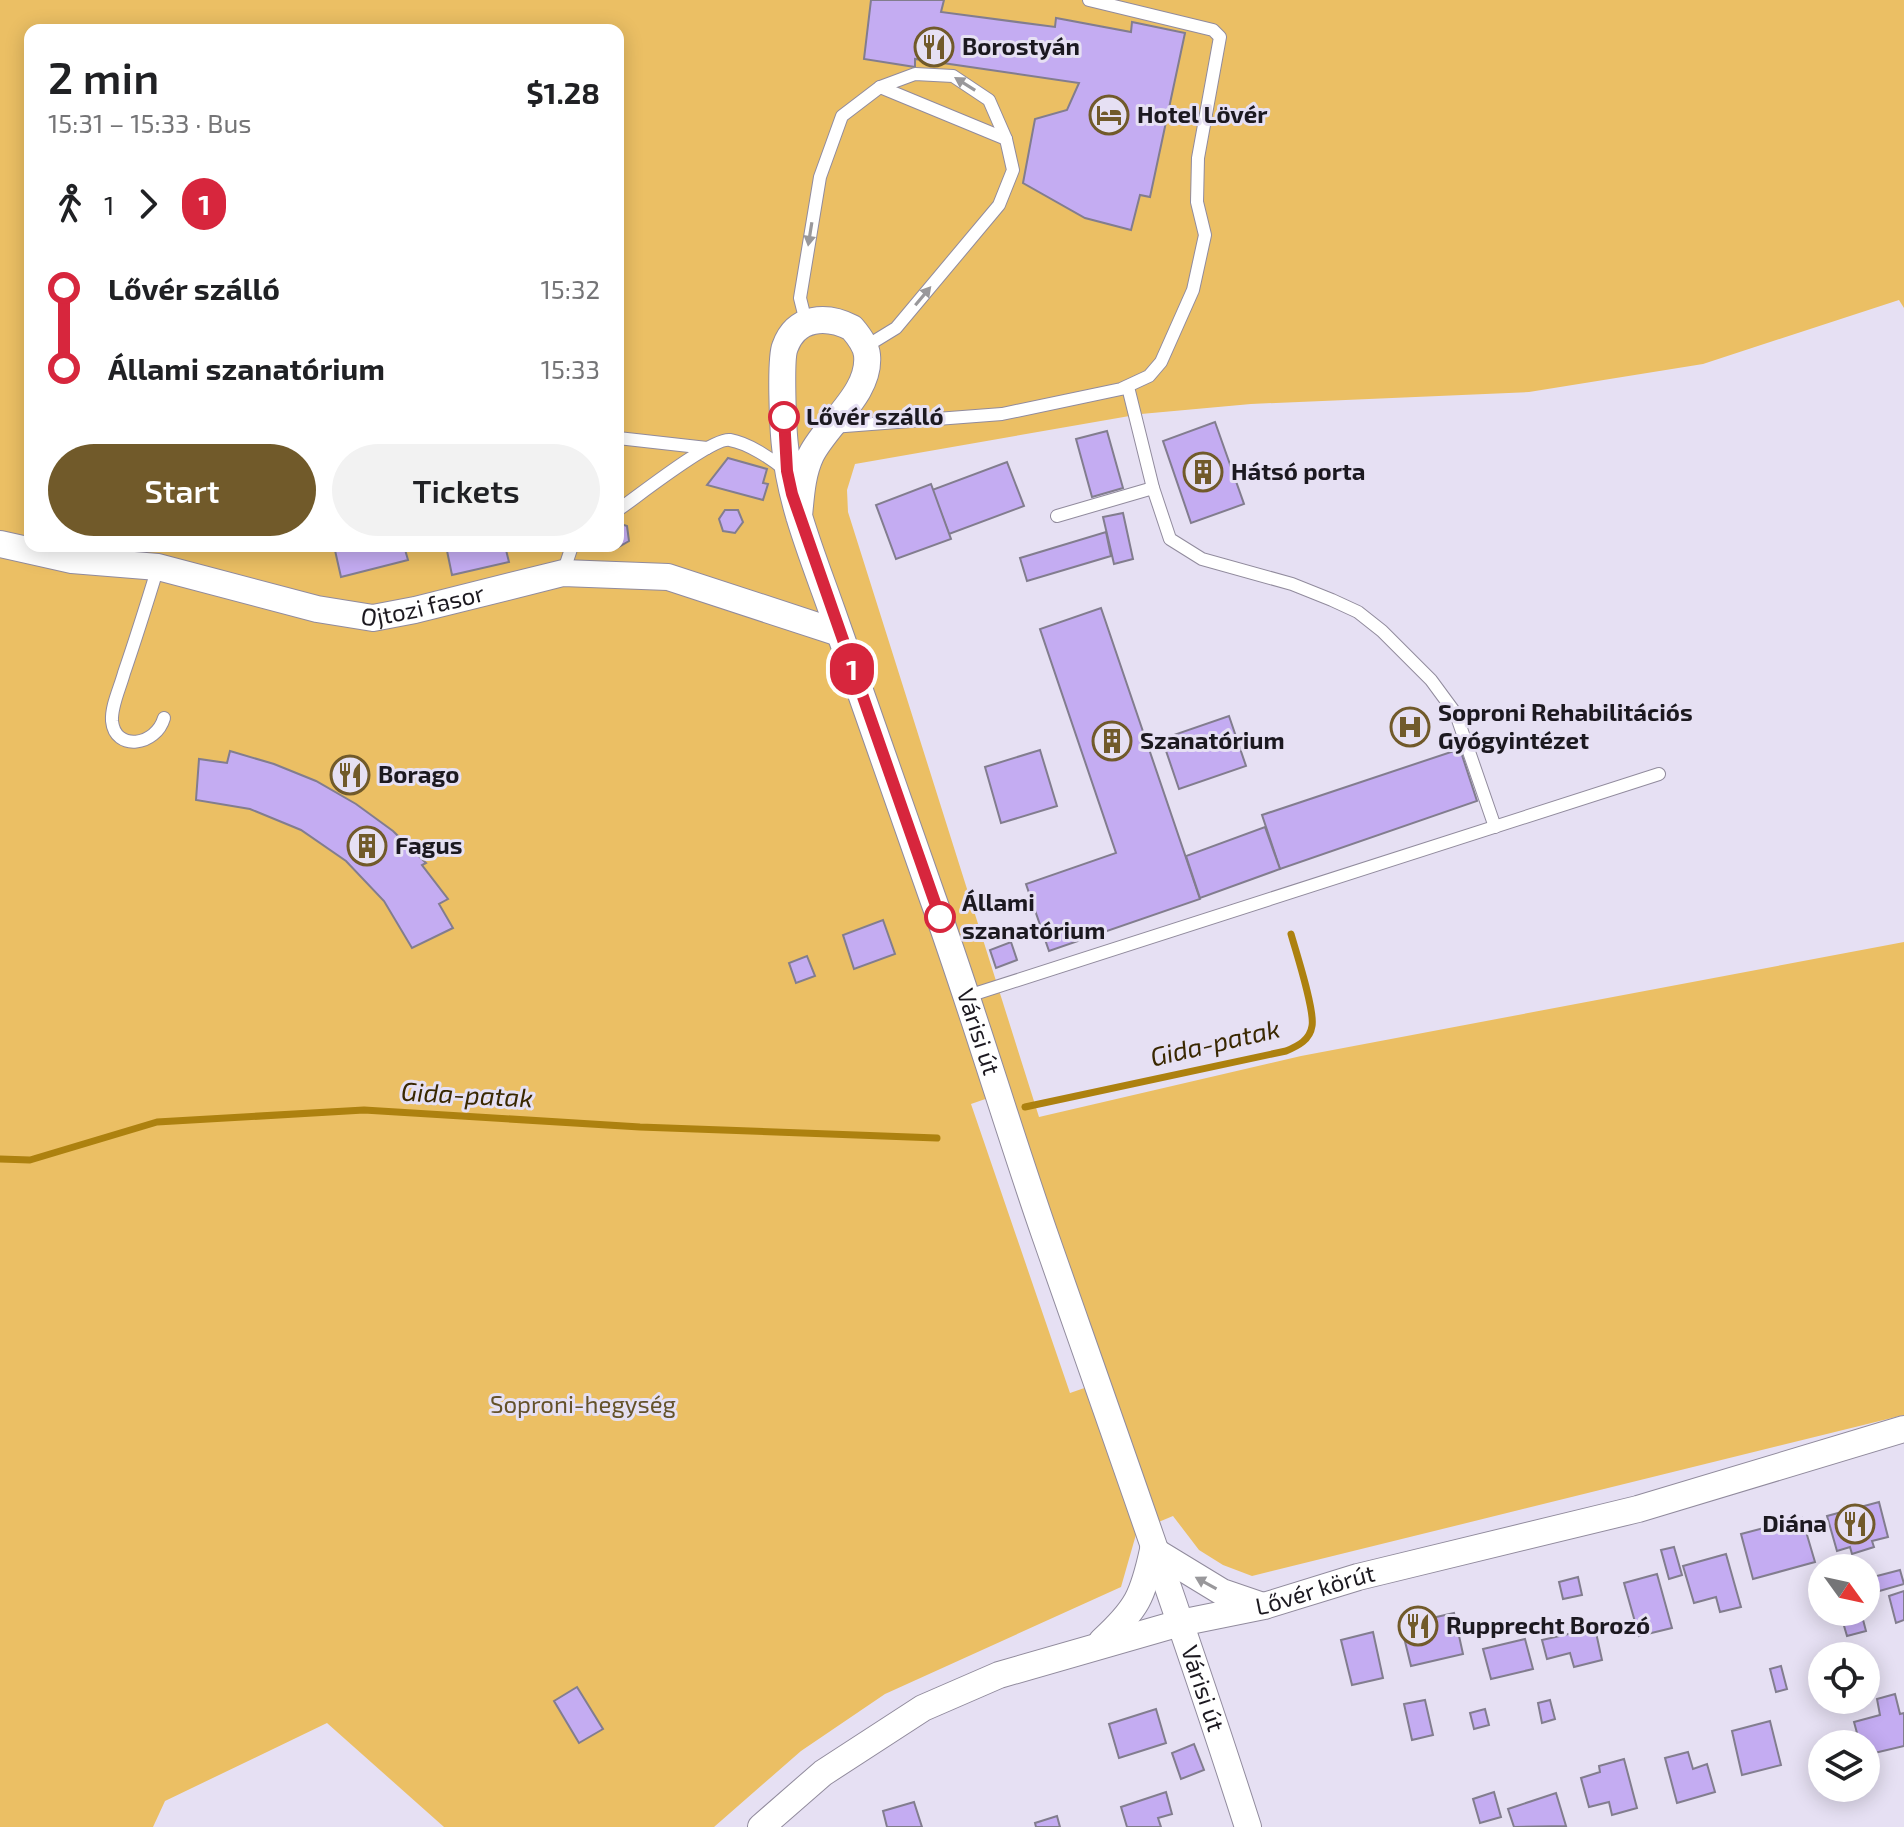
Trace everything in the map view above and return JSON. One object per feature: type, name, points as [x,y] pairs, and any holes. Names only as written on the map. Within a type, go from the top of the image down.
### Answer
[{"type":"street","points":[[806,322],[825,317],[840,321],[852,328],[865,347]]},
{"type":"street","name":"Várisi út","points":[[806,322],[794,332],[784,349],[784,439],[787,471],[799,516],[968,996],[1044,1231],[1108,1410],[1248,1827]]},
{"type":"street","name":"Várisi út","points":[[799,516],[810,456],[858,390],[866,374],[865,347]]},
{"type":"street","name":"Ojtozi fasor","points":[[0,544],[24,550]]},
{"type":"street","name":"Ojtozi fasor","points":[[34,552],[63,559],[158,567],[317,609],[373,618],[563,573],[668,577],[839,633]]},
{"type":"street","name":"Lővér körút","points":[[761,1827],[823,1773],[923,1708],[999,1675],[1099,1644],[1264,1606],[1358,1577],[1638,1509],[1904,1429]]},
{"type":"street","points":[[1099,1644],[1128,1618],[1144,1591],[1153,1550],[1222,1592],[1264,1606]]},
{"type":"lane","points":[[829,427],[1002,414],[1128,387],[1149,376],[1161,362],[1193,290],[1205,235],[1197,202],[1198,158],[1220,37],[1213,30],[1089,0]]},
{"type":"lane","points":[[806,322],[800,298],[820,177],[842,116],[880,87],[915,74],[953,76],[989,100],[1006,139],[1013,170],[999,205],[896,328],[865,347]]},
{"type":"lane","points":[[880,87],[1006,139]]},
{"type":"lane","points":[[1128,387],[1153,488],[1170,539],[1202,559],[1292,584],[1358,612],[1405,653],[1431,680],[1456,714],[1495,827]]},
{"type":"lane","points":[[624,439],[707,448]]},
{"type":"lane","points":[[624,506],[672,473],[688,458],[722,440],[732,441],[787,471]]},
{"type":"lane","points":[[1057,516],[1153,488]]},
{"type":"lane","points":[[563,573],[570,552]]},
{"type":"lane","points":[[158,567],[112,721],[121,736],[142,742],[157,732],[164,718]]},
{"type":"lane","points":[[968,996],[1659,774]]},
{"type":"green space","name":"Soproni-hegység","points":[[0,0],[1904,0],[1904,308],[1899,300],[1703,364],[1529,392],[1251,404],[1141,414],[855,464],[847,490],[848,512],[1039,1117],[1301,1056],[1904,942],[1904,1415],[1252,1576],[1223,1565],[1199,1550],[1173,1516],[1137,1531],[1121,1587],[885,1694],[801,1751],[714,1827],[444,1827],[327,1723],[165,1801],[153,1827],[0,1827]],"holes":[[[994,1096],[1093,1385],[1070,1393],[971,1104]]]},
{"type":"building","name":"Hotel Lövér","points":[[871,0],[944,0],[941,12],[1055,27],[1056,18],[1131,32],[1132,22],[1185,33],[1150,197],[1140,195],[1131,230],[1085,218],[1023,183],[1035,119],[1067,110],[1079,83],[915,59],[915,67],[864,59]]},
{"type":"building","name":"Hátsó porta","points":[[1215,422],[1244,504],[1191,523],[1163,441]]},
{"type":"building","points":[[1107,431],[1123,488],[1092,497],[1076,439]]},
{"type":"building","points":[[728,458],[767,469],[763,483],[768,484],[763,500],[707,485]]},
{"type":"building","points":[[1007,462],[1024,506],[949,534],[932,490]]},
{"type":"building","points":[[931,484],[951,539],[896,559],[876,505]]},
{"type":"building","points":[[725,510],[738,510],[743,522],[735,533],[723,531],[719,519]]},
{"type":"building","points":[[1123,513],[1133,559],[1114,564],[1103,517]]},
{"type":"building","points":[[624,525],[627,526],[629,541],[624,544]]},
{"type":"building","points":[[1106,532],[1111,556],[1027,581],[1020,558]]},
{"type":"building","points":[[335,552],[406,552],[408,560],[341,577]]},
{"type":"building","points":[[447,552],[506,552],[509,562],[452,575]]},
{"type":"building","name":"Szanatórium","points":[[1101,608],[1200,899],[1049,951],[1026,884],[1116,853],[1040,629]]},
{"type":"building","points":[[1229,716],[1246,766],[1179,789],[1162,739]]},
{"type":"building","name":"Szanatórium","points":[[1460,749],[1477,801],[1280,869],[1262,815]]},
{"type":"building","points":[[1040,750],[1057,806],[1001,823],[985,767]]},
{"type":"building","name":"Fagus","points":[[230,751],[316,781],[356,804],[393,831],[426,863],[422,865],[448,899],[439,904],[453,928],[412,948],[384,901],[346,861],[301,830],[250,809],[196,800],[199,759],[227,763]]},
{"type":"building","name":"Szanatórium","points":[[1265,827],[1280,869],[1200,898],[1186,856]]},
{"type":"building","points":[[883,920],[895,954],[854,969],[843,935]]},
{"type":"building","points":[[1011,942],[1017,960],[996,968],[990,950]]},
{"type":"building","points":[[807,956],[815,976],[796,983],[789,963]]},
{"type":"building","points":[[1879,1502],[1888,1537],[1872,1541],[1874,1547],[1852,1554],[1850,1547],[1837,1551],[1827,1516]]},
{"type":"building","points":[[1802,1518],[1813,1554],[1808,1554],[1808,1564],[1753,1579],[1741,1534]]},
{"type":"building","points":[[1674,1547],[1682,1575],[1669,1579],[1661,1550]]},
{"type":"building","points":[[1726,1554],[1741,1607],[1720,1612],[1716,1597],[1694,1603],[1683,1566]]},
{"type":"building","points":[[1900,1570],[1904,1584],[1880,1591],[1880,1575]]},
{"type":"building","points":[[1657,1574],[1672,1628],[1639,1636],[1624,1583]]},
{"type":"building","points":[[1578,1577],[1582,1595],[1563,1599],[1559,1582]]},
{"type":"building","points":[[1904,1591],[1904,1620],[1896,1623],[1889,1596]]},
{"type":"building","points":[[1454,1613],[1463,1654],[1411,1666],[1401,1625]]},
{"type":"building","points":[[1844,1626],[1865,1626],[1866,1631],[1847,1636]]},
{"type":"building","points":[[1595,1628],[1602,1660],[1574,1667],[1570,1653],[1547,1659],[1542,1640]]},
{"type":"building","points":[[1373,1632],[1383,1678],[1352,1685],[1341,1640]]},
{"type":"building","points":[[1525,1639],[1533,1669],[1491,1679],[1483,1649]]},
{"type":"building","points":[[1781,1666],[1787,1689],[1776,1692],[1770,1669]]},
{"type":"building","points":[[577,1687],[603,1729],[579,1743],[554,1701]]},
{"type":"building","points":[[1895,1694],[1900,1714],[1904,1713],[1904,1746],[1880,1752],[1880,1730],[1856,1730],[1854,1722],[1880,1715],[1880,1698]]},
{"type":"building","points":[[1425,1700],[1433,1735],[1412,1740],[1404,1704]]},
{"type":"building","points":[[1550,1700],[1555,1719],[1542,1723],[1538,1703]]},
{"type":"building","points":[[1156,1709],[1166,1743],[1119,1758],[1109,1724]]},
{"type":"building","points":[[1485,1709],[1489,1725],[1474,1729],[1470,1713]]},
{"type":"building","points":[[1770,1721],[1781,1765],[1742,1775],[1732,1731]]},
{"type":"building","points":[[1194,1744],[1204,1770],[1181,1779],[1172,1753]]},
{"type":"building","points":[[1688,1752],[1693,1769],[1707,1764],[1715,1792],[1677,1803],[1665,1758]]},
{"type":"building","points":[[1624,1759],[1637,1808],[1612,1815],[1609,1802],[1589,1807],[1581,1778],[1600,1772],[1599,1766]]},
{"type":"building","points":[[1166,1792],[1172,1814],[1158,1818],[1161,1827],[1127,1827],[1121,1807]]},
{"type":"building","points":[[1494,1792],[1501,1817],[1480,1823],[1473,1799]]},
{"type":"building","points":[[1556,1793],[1566,1826],[1514,1827],[1508,1809]]},
{"type":"building","points":[[914,1802],[922,1827],[887,1827],[883,1811]]},
{"type":"building","points":[[1057,1816],[1060,1827],[1036,1827],[1035,1823]]},
{"type":"waterway","name":"Gida-patak","points":[[1025,1107],[1286,1051],[1299,1045],[1309,1035],[1312,1018],[1291,934]]},
{"type":"waterway","name":"Gida-patak","points":[[0,1159],[30,1160],[157,1122],[364,1110],[640,1127],[937,1138]]},
{"type":"bus line","name":"1","points":[[784,417],[787,471],[792,494],[940,917]]},
{"type":"place","name":"Borostyán","points":[[934,47]]},
{"type":"place","name":"Hotel Lövér","points":[[1109,115]]},
{"type":"place","name":"Lővér szálló","points":[[784,417]]},
{"type":"place","name":"Hátsó porta","points":[[1203,472]]},
{"type":"place","name":"Soproni Rehabilitációs Gyógyintézet","points":[[1410,727]]},
{"type":"place","name":"Szanatórium","points":[[1112,741]]},
{"type":"place","name":"Borago","points":[[350,775]]},
{"type":"place","name":"Fagus","points":[[367,846]]},
{"type":"place","name":"Állami szanatórium","points":[[940,917]]},
{"type":"place","name":"Diána","points":[[1855,1524]]},
{"type":"place","name":"Rupprecht Borozó","points":[[1418,1626]]}]
